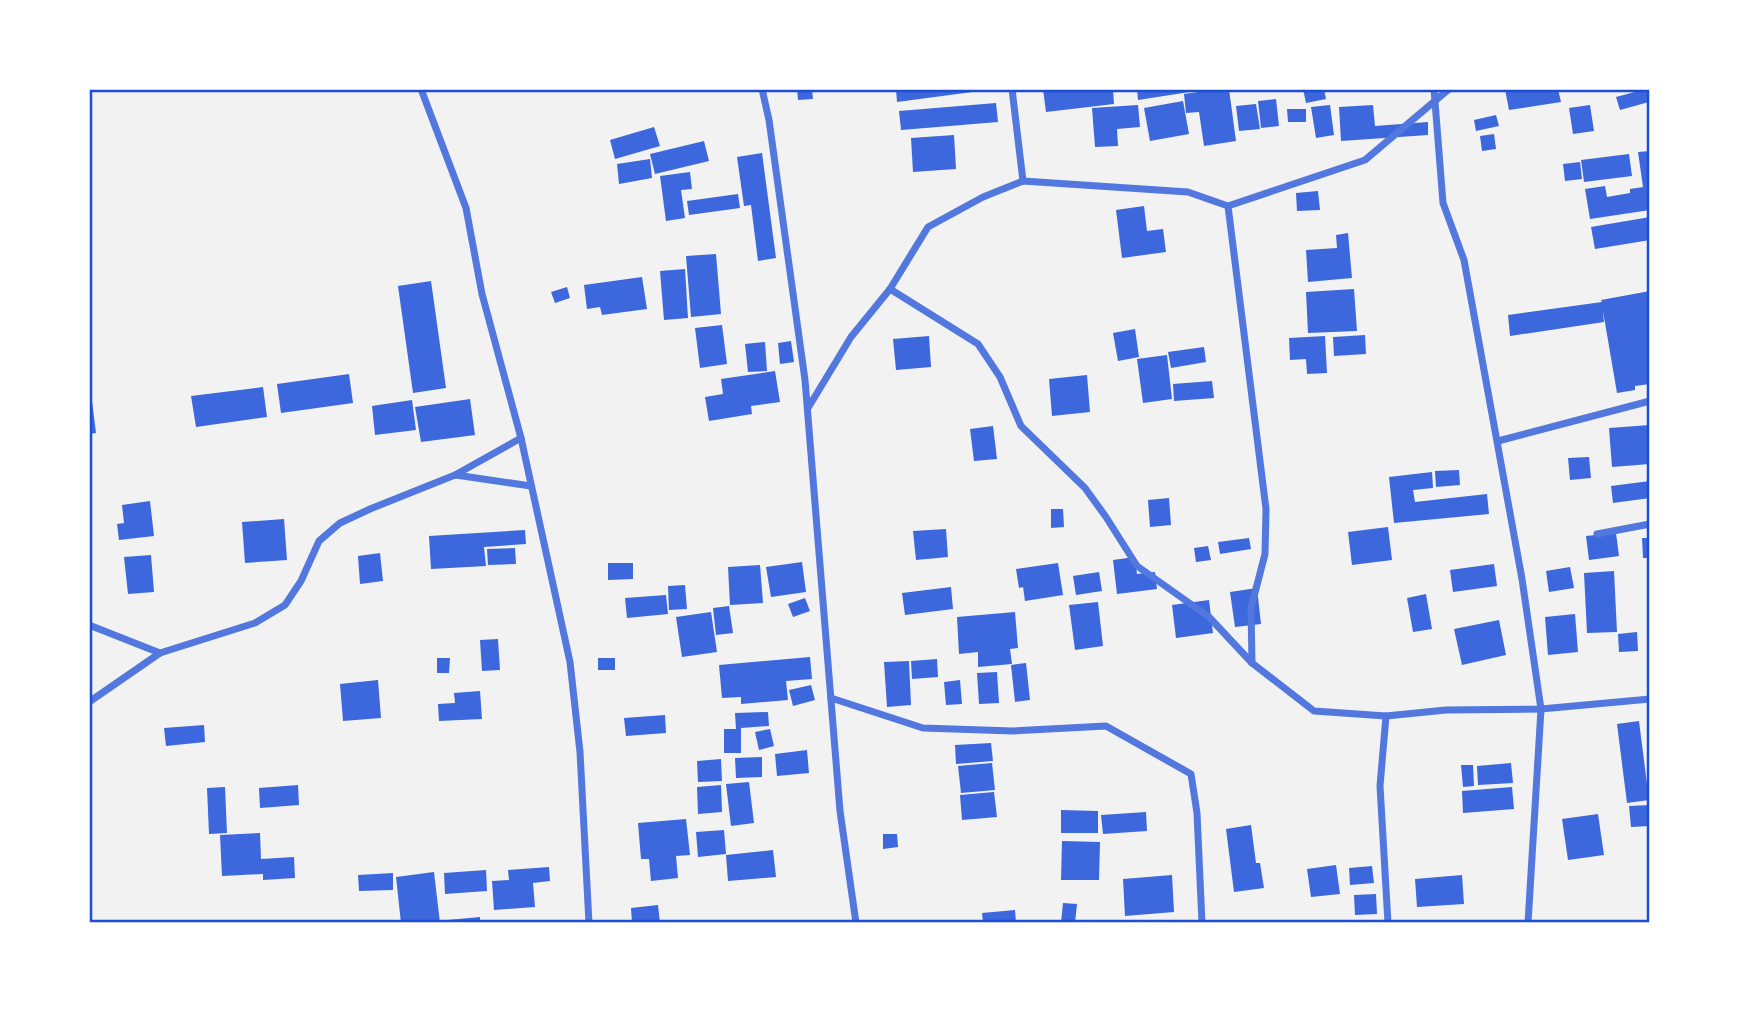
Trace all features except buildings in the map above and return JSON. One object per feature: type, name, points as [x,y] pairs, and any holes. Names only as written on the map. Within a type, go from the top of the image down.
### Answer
[{"type":"street","points":[[421,89],[466,208],[482,294],[521,438],[570,662],[580,752],[589,923]]},
{"type":"street","points":[[762,89],[769,120],[808,408],[840,811],[856,923]]},
{"type":"street","points":[[1012,89],[1023,181]]},
{"type":"street","points":[[1434,89],[1443,203],[1464,260],[1498,441],[1541,709],[1528,923]]},
{"type":"street","points":[[808,408],[851,337],[890,289],[928,227],[983,197],[1023,181],[1188,192],[1228,206],[1365,160],[1449,89]]},
{"type":"street","points":[[1228,206],[1266,509],[1265,554],[1251,608],[1252,663]]},
{"type":"street","points":[[890,289],[978,344],[1000,377],[1021,426],[1085,488],[1137,566],[1209,617],[1252,663],[1314,711],[1386,716],[1446,710],[1541,709],[1650,699]]},
{"type":"street","points":[[1498,441],[1650,401]]},
{"type":"street","points":[[89,702],[160,653],[255,623],[285,605],[301,581],[320,541],[340,523],[456,475],[521,438]]},
{"type":"street","points":[[456,475],[531,486]]},
{"type":"street","points":[[1597,534],[1650,524]]},
{"type":"street","points":[[89,625],[160,653]]},
{"type":"street","points":[[831,698],[923,728],[1013,732],[1107,726],[1191,774],[1197,813],[1202,923]]},
{"type":"street","points":[[1386,716],[1380,786],[1388,923]]}]
